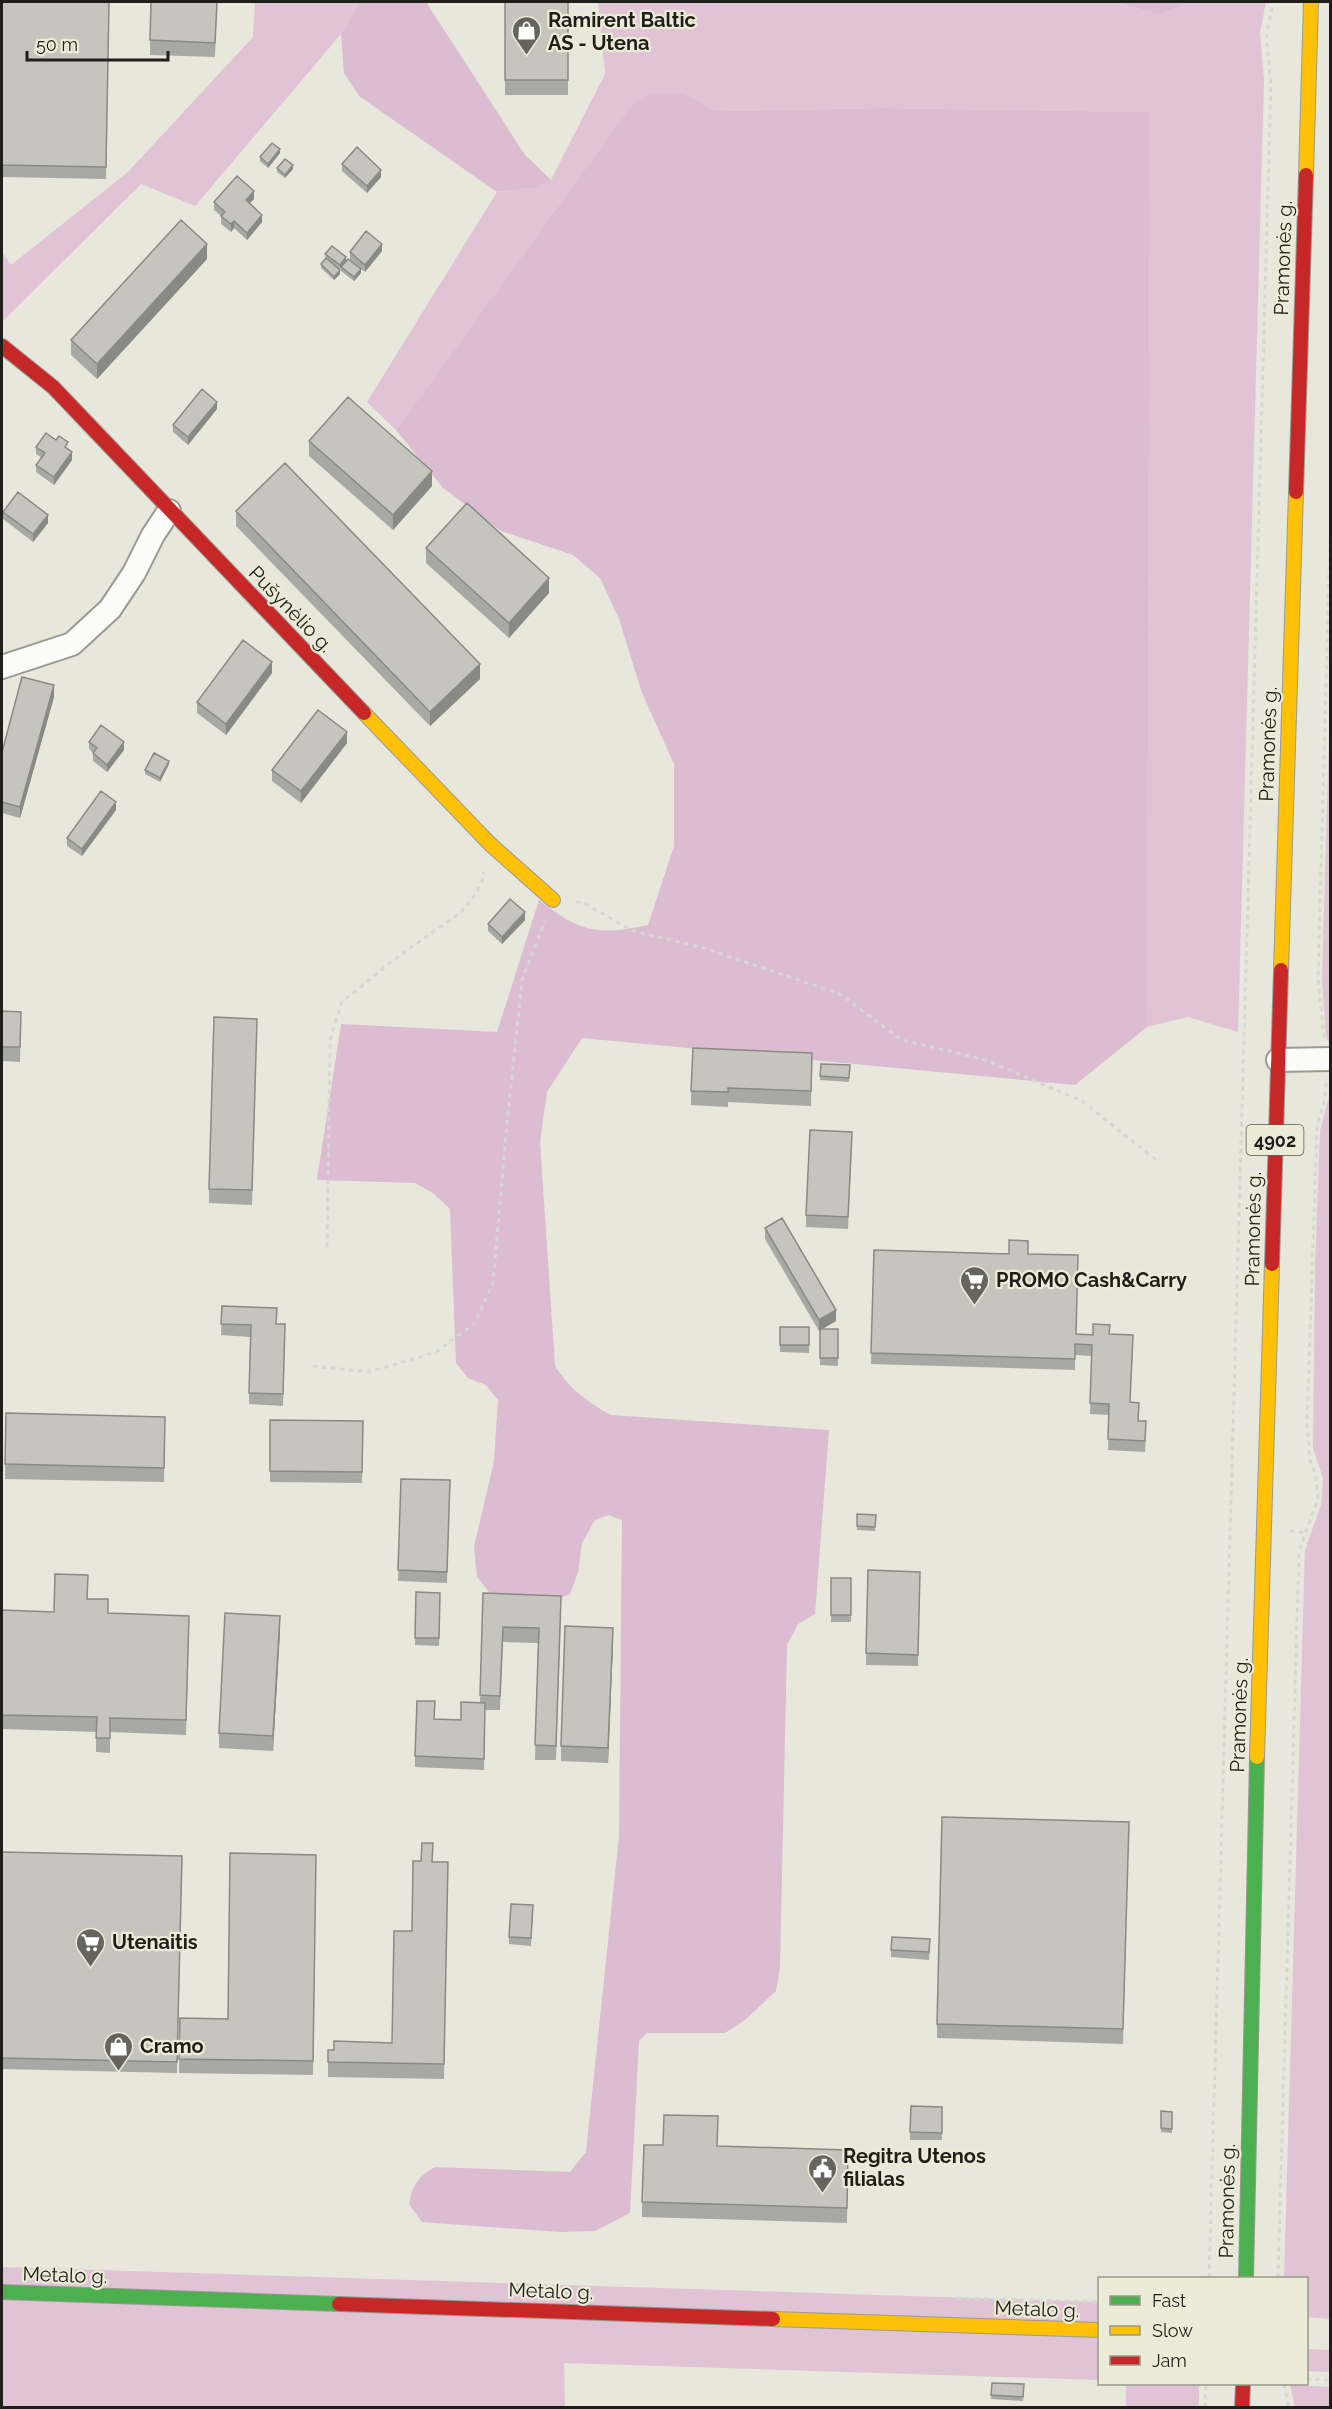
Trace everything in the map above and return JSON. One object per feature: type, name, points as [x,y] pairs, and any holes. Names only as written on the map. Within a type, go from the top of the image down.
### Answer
[{"type":"main road","name":"Pramonės g.","points":[[1246,2277],[1255,1833],[1311,2]]},
{"type":"main road","name":"Pušynėlio g.","points":[[2,346],[53,387],[169,512],[490,844],[553,900]]},
{"type":"main road","name":"Metalo g.","points":[[2,2292],[1098,2330]]},
{"type":"main road","points":[[1242,2408],[1243,2385]]},
{"type":"street","points":[[2,667],[72,644],[110,609],[169,512]]},
{"type":"street","points":[[1278,1060],[1328,1059]]},
{"type":"path","points":[[1209,2277],[1271,82],[1266,38],[1273,2]]},
{"type":"path","points":[[1278,2277],[1299,1551],[1318,1499],[1316,1478],[1310,1460],[1307,1424],[1317,1126],[1327,1088],[1328,1059],[1318,979],[1330,537]]},
{"type":"path","points":[[327,1247],[330,1040],[342,1002],[391,962],[461,912],[473,898],[482,882],[490,844]]},
{"type":"path","points":[[313,1366],[369,1372],[436,1352],[475,1323],[493,1283],[522,980],[553,900],[584,903],[633,931],[704,948],[840,994],[902,1040],[986,1060],[1082,1101],[1156,1160]]},
{"type":"path","points":[[1308,2379],[1330,2380]]},
{"type":"path","points":[[1205,2408],[1206,2385]]},
{"type":"path","points":[[1284,2385],[1289,2408]]},
{"type":"shaded area","points":[[255,2],[360,2],[341,34],[195,206],[141,184],[2,322],[2,252],[11,265],[128,172],[253,37]]},
{"type":"shaded area","points":[[360,2],[426,2],[525,155],[551,180],[534,188],[497,192],[359,96],[344,73],[341,34]]},
{"type":"shaded area","points":[[598,2],[1115,2],[1160,15],[1189,2],[1266,2],[1260,33],[1264,80],[1238,1032],[1188,1017],[1147,1027],[1150,112],[883,108],[716,111],[685,94],[630,107],[396,430],[367,402],[497,192],[534,188],[551,180],[605,74]]},
{"type":"shaded area","points":[[1115,2],[1189,2],[1160,15]]},
{"type":"shaded area","points":[[648,94],[685,94],[716,111],[883,108],[1150,112],[1147,1027],[1075,1085],[582,1038],[547,1092],[540,1142],[555,1366],[567,1382],[587,1400],[611,1415],[829,1430],[815,1614],[798,1624],[787,1645],[780,1967],[776,1991],[745,2020],[725,2033],[647,2033],[639,2041],[630,2213],[595,2231],[560,2232],[422,2222],[409,2204],[417,2182],[435,2167],[570,2172],[586,2152],[619,1836],[622,1520],[609,1515],[595,1520],[582,1543],[578,1572],[570,1594],[557,1600],[490,1593],[477,1577],[474,1547],[494,1461],[498,1400],[486,1385],[468,1378],[456,1363],[450,1209],[433,1193],[415,1183],[317,1180],[341,1024],[497,1032],[539,900],[566,919],[590,929],[615,930],[648,925],[674,846],[674,764],[642,693],[619,619],[600,578],[573,555],[501,531],[443,488],[396,430],[630,107]]},
{"type":"shaded area","points":[[1330,700],[1330,1044],[1326,1037],[1322,979]]},
{"type":"shaded area","points":[[1330,1092],[1330,2319],[1308,2317],[1308,2277],[1284,2277],[1305,1550],[1321,1505],[1323,1478],[1313,1448],[1315,1266],[1320,1131]]},
{"type":"shaded area","points":[[2,2267],[1098,2302],[1098,2380],[564,2363],[565,2407],[2,2408]]},
{"type":"shaded area","points":[[1308,2349],[1330,2350],[1330,2372],[1308,2371]]},
{"type":"shaded area","points":[[1126,2385],[1199,2385],[1199,2407],[1126,2407]]},
{"type":"shaded area","points":[[1290,2385],[1330,2387],[1330,2407],[1295,2407]]},
{"type":"building","points":[[2,2],[109,2],[106,167],[2,165]]},
{"type":"building","points":[[151,2],[217,2],[215,43],[150,40]]},
{"type":"building","points":[[505,2],[568,2],[568,80],[505,80]]},
{"type":"building","points":[[272,143],[280,149],[268,164],[260,157]]},
{"type":"building","points":[[357,147],[381,170],[367,186],[342,164]]},
{"type":"building","points":[[285,159],[293,165],[285,175],[277,168]]},
{"type":"building","points":[[237,176],[254,191],[246,200],[262,215],[247,233],[234,221],[231,224],[221,216],[225,212],[214,202]]},
{"type":"building","points":[[181,220],[207,244],[97,364],[71,340]]},
{"type":"building","points":[[366,231],[382,244],[365,265],[350,252]]},
{"type":"building","points":[[332,246],[346,257],[340,265],[325,254]]},
{"type":"building","points":[[326,258],[340,270],[334,277],[321,264]]},
{"type":"building","points":[[348,259],[361,269],[354,277],[341,267]]},
{"type":"building","points":[[202,389],[217,402],[188,437],[173,425]]},
{"type":"building","points":[[348,397],[432,471],[393,515],[309,441]]},
{"type":"building","points":[[46,433],[56,440],[59,436],[68,442],[65,447],[72,452],[54,477],[36,465],[45,453],[36,447]]},
{"type":"building","points":[[285,463],[480,664],[430,712],[236,511]]},
{"type":"building","points":[[18,492],[48,515],[33,534],[3,512]]},
{"type":"building","points":[[467,503],[549,578],[509,623],[426,548]]},
{"type":"building","points":[[243,640],[272,662],[226,724],[197,702]]},
{"type":"building","points":[[22,677],[54,685],[20,807],[2,802],[2,752]]},
{"type":"building","points":[[318,710],[347,732],[301,791],[272,770]]},
{"type":"building","points":[[101,725],[124,742],[107,765],[93,753],[97,748],[89,742]]},
{"type":"building","points":[[154,753],[169,761],[160,778],[145,770]]},
{"type":"building","points":[[101,791],[116,802],[82,849],[67,838]]},
{"type":"building","points":[[510,899],[525,912],[502,937],[488,924]]},
{"type":"building","points":[[2,1011],[21,1012],[20,1047],[2,1047]]},
{"type":"building","points":[[214,1017],[257,1019],[252,1190],[209,1189]]},
{"type":"building","points":[[693,1048],[812,1053],[811,1091],[728,1088],[728,1092],[691,1091]]},
{"type":"building","points":[[821,1064],[850,1065],[849,1078],[820,1076]]},
{"type":"building","points":[[810,1130],[852,1132],[848,1217],[806,1215]]},
{"type":"building","points":[[782,1218],[836,1310],[819,1320],[765,1228]]},
{"type":"building","name":"PROMO Cash&Carry","points":[[1009,1240],[1028,1241],[1028,1254],[1078,1255],[1076,1334],[1093,1335],[1093,1324],[1110,1325],[1109,1334],[1133,1335],[1130,1402],[1139,1403],[1138,1421],[1146,1421],[1145,1441],[1108,1439],[1109,1404],[1090,1403],[1092,1345],[1075,1344],[1075,1359],[871,1353],[874,1250],[1009,1254]]},
{"type":"building","points":[[222,1306],[277,1308],[276,1324],[285,1324],[283,1394],[249,1393],[251,1325],[221,1324]]},
{"type":"building","points":[[780,1327],[809,1327],[809,1345],[780,1345]]},
{"type":"building","points":[[820,1329],[838,1329],[838,1358],[820,1358]]},
{"type":"building","points":[[6,1413],[165,1417],[164,1468],[5,1464]]},
{"type":"building","points":[[270,1420],[363,1421],[362,1472],[270,1471]]},
{"type":"building","points":[[401,1479],[450,1480],[447,1572],[398,1570]]},
{"type":"building","points":[[857,1514],[876,1515],[875,1527],[857,1526]]},
{"type":"building","points":[[868,1570],[920,1572],[918,1655],[866,1653]]},
{"type":"building","points":[[55,1574],[88,1575],[87,1599],[108,1599],[108,1613],[189,1616],[186,1720],[110,1718],[110,1738],[96,1738],[97,1717],[2,1715],[2,1610],[54,1612]]},
{"type":"building","points":[[831,1578],[851,1578],[851,1615],[831,1615]]},
{"type":"building","points":[[416,1592],[440,1593],[439,1638],[415,1638]]},
{"type":"building","points":[[483,1593],[561,1596],[556,1746],[535,1745],[539,1628],[503,1627],[500,1696],[480,1695]]},
{"type":"building","points":[[225,1613],[280,1616],[273,1736],[219,1733]]},
{"type":"building","points":[[565,1626],[613,1628],[608,1748],[561,1746]]},
{"type":"building","points":[[417,1701],[435,1701],[434,1719],[461,1720],[461,1702],[485,1703],[484,1759],[415,1756]]},
{"type":"building","points":[[942,1817],[1129,1822],[1123,2029],[937,2024]]},
{"type":"building","points":[[422,1843],[433,1843],[432,1862],[448,1862],[444,2064],[328,2062],[328,2050],[334,2050],[334,2041],[392,2043],[394,1931],[412,1931],[413,1861],[421,1861]]},
{"type":"building","name":"Utenaitis","points":[[2,1852],[182,1856],[177,2062],[2,2058]]},
{"type":"building","points":[[230,1853],[316,1855],[313,2061],[179,2059],[180,2018],[228,2019]]},
{"type":"building","points":[[511,1904],[533,1905],[531,1938],[509,1937]]},
{"type":"building","points":[[892,1937],[930,1939],[929,1952],[891,1950]]},
{"type":"building","points":[[911,2106],[942,2107],[942,2133],[910,2132]]},
{"type":"building","points":[[1161,2111],[1172,2112],[1172,2129],[1161,2128]]},
{"type":"building","points":[[664,2115],[718,2116],[717,2146],[848,2150],[847,2208],[642,2202],[644,2145],[663,2145]]},
{"type":"building","points":[[992,2383],[1024,2384],[1023,2397],[991,2395]]},
{"type":"traffic: fast","points":[[1246,2277],[1257,1757]]},
{"type":"traffic: fast","points":[[2,2292],[339,2304]]},
{"type":"traffic: slow","points":[[1306,175],[1311,2]]},
{"type":"traffic: slow","points":[[1281,970],[1296,492]]},
{"type":"traffic: slow","points":[[364,713],[490,844],[553,900]]},
{"type":"traffic: slow","points":[[1257,1757],[1272,1264]]},
{"type":"traffic: slow","points":[[773,2319],[1098,2330]]},
{"type":"traffic: jam","points":[[1296,492],[1306,175]]},
{"type":"traffic: jam","points":[[2,346],[53,387],[364,713]]},
{"type":"traffic: jam","points":[[1272,1264],[1281,970]]},
{"type":"traffic: jam","points":[[339,2304],[773,2319]]},
{"type":"traffic: jam","points":[[1242,2408],[1243,2385]]},
{"type":"place","name":"Ramirent Baltic AS - Utena","points":[[527,56]]},
{"type":"place","name":"PROMO Cash&Carry","points":[[975,1306]]},
{"type":"place","name":"Utenaitis","points":[[91,1968]]},
{"type":"place","name":"Cramo","points":[[119,2072]]},
{"type":"place","name":"Regitra Utenos filialas","points":[[822,2194]]}]
